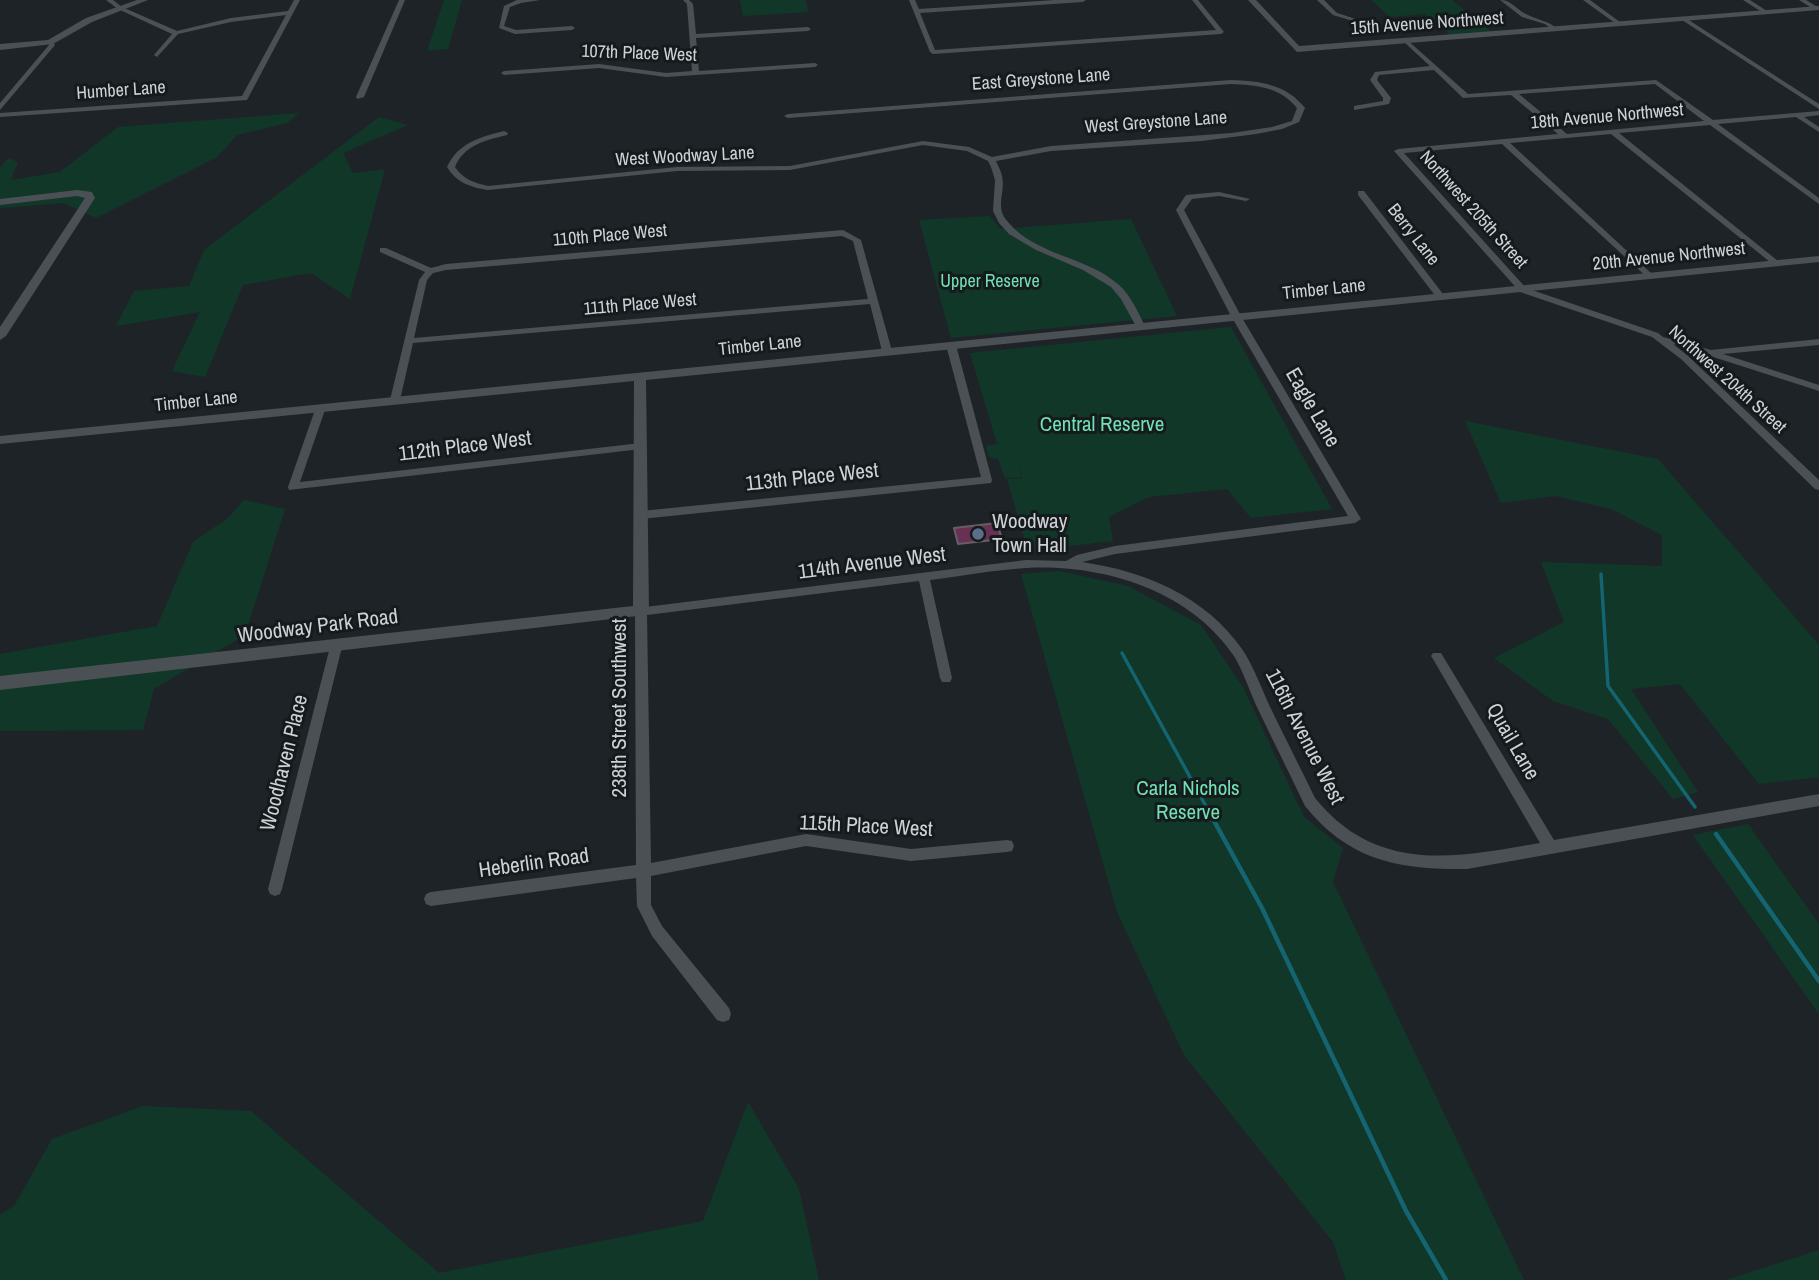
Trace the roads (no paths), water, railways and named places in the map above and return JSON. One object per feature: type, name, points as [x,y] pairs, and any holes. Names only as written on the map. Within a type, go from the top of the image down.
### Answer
[{"type":"street","points":[[109,0],[120,8],[176,33]]},
{"type":"street","points":[[0,47],[50,42],[78,26],[144,0]]},
{"type":"street","points":[[157,55],[176,33],[231,20],[289,13],[297,0]]},
{"type":"street","points":[[360,97],[402,0]]},
{"type":"street","points":[[537,0],[520,1],[507,6],[500,27],[515,32],[572,28]]},
{"type":"street","points":[[686,0],[690,4],[696,73]]},
{"type":"street","points":[[912,0],[933,52],[1222,32],[1195,0]]},
{"type":"street","points":[[916,11],[1083,0]]},
{"type":"street","name":"15th Avenue Northwest","points":[[1252,0],[1297,49],[1818,8]]},
{"type":"street","points":[[1321,0],[1335,14],[1353,19]]},
{"type":"street","points":[[1503,0],[1524,16],[1547,23],[1556,30]]},
{"type":"street","points":[[1586,0],[1620,25]]},
{"type":"street","points":[[1746,0],[1767,13]]},
{"type":"street","points":[[1802,0],[1818,8]]},
{"type":"street","name":"Humber Lane","points":[[0,115],[244,98],[289,13]]},
{"type":"street","points":[[1684,19],[1819,107]]},
{"type":"street","points":[[693,36],[808,29]]},
{"type":"street","points":[[1406,41],[1466,96],[1656,82],[1819,202]]},
{"type":"street","points":[[0,108],[51,45],[50,42]]},
{"type":"street","name":"107th Place West","points":[[504,73],[599,66],[666,75],[815,65]]},
{"type":"street","points":[[1357,108],[1386,102],[1387,98],[1373,80],[1377,74],[1436,68]]},
{"type":"street","name":"East Greystone Lane","points":[[788,116],[1231,82],[1263,84],[1294,98]]},
{"type":"street","points":[[1513,93],[1565,136]]},
{"type":"street","name":"West Greystone Lane","points":[[991,160],[1072,144],[1199,139],[1282,128],[1298,117],[1301,108],[1294,98]]},
{"type":"street","name":"18th Avenue Northwest","points":[[1398,151],[1819,113]]},
{"type":"street","points":[[1797,115],[1819,130]]},
{"type":"street","points":[[1613,132],[1775,263]]},
{"type":"street","name":"West Woodway Lane","points":[[504,133],[480,140],[454,157],[451,167],[456,176],[468,184],[488,188],[677,169],[790,168],[923,143],[969,149],[991,160]]},
{"type":"street","points":[[1504,142],[1649,276]]},
{"type":"street","name":"Northwest 205th Street","points":[[1398,151],[1523,290]]},
{"type":"street","points":[[991,160],[1000,177],[994,203],[1002,221],[1019,238],[1087,268],[1115,286],[1129,304],[1140,326]]},
{"type":"street","points":[[0,202],[77,193],[89,194],[90,198],[0,336]]},
{"type":"street","name":"Berry Lane","points":[[1361,193],[1440,296]]},
{"type":"street","name":"Eagle Lane","points":[[1246,199],[1219,194],[1188,197],[1180,209],[1236,316],[1355,519]]},
{"type":"street","name":"110th Place West","points":[[430,271],[501,262],[843,233],[857,240],[874,301]]},
{"type":"street","points":[[383,250],[430,271],[423,280],[395,400]]},
{"type":"street","name":"20th Avenue Northwest","points":[[1523,290],[1819,259]]},
{"type":"street","name":"Timber Lane","points":[[0,440],[1236,316],[1523,290]]},
{"type":"street","name":"Northwest 204th Street","points":[[1523,290],[1655,335],[1684,356],[1819,486]]},
{"type":"street","points":[[874,301],[887,351]]},
{"type":"street","name":"111th Place West","points":[[409,341],[874,301]]},
{"type":"street","points":[[1655,335],[1819,388]]},
{"type":"street","points":[[1684,356],[1819,342]]},
{"type":"street","name":"113th Place West","points":[[641,515],[987,480],[951,345]]},
{"type":"street","name":"238th Street Southwest","points":[[640,376],[644,906],[657,930],[723,1014]]},
{"type":"street","name":"112th Place West","points":[[321,407],[293,487],[641,446]]},
{"type":"street","name":"114th Avenue West","points":[[641,611],[1026,564],[1070,564],[1081,558],[1115,550],[1355,519]]},
{"type":"street","name":"116th Avenue West","points":[[1070,564],[1134,578],[1173,595],[1200,611],[1238,653],[1310,802],[1322,820],[1354,843],[1392,857],[1433,864],[1467,862],[1819,800]]},
{"type":"street","points":[[924,577],[946,678]]},
{"type":"street","name":"Woodway Park Road","points":[[0,684],[641,611]]},
{"type":"street","name":"Woodhaven Place","points":[[275,889],[336,647]]},
{"type":"street","name":"Quail Lane","points":[[1437,656],[1551,848]]},
{"type":"street","name":"115th Place West","points":[[642,871],[806,840],[911,855],[1007,846]]},
{"type":"street","name":"Heberlin Road","points":[[431,899],[642,871]]},
{"type":"waterway","points":[[1601,574],[1608,686],[1695,807]]},
{"type":"waterway","points":[[1122,653],[1214,821]]},
{"type":"waterway","points":[[1213,819],[1262,908],[1406,1211],[1446,1280]]},
{"type":"waterway","points":[[1716,834],[1819,981]]},
{"type":"place","name":"Woodway Town Hall","points":[[978,534]]},
{"type":"park label","name":"Upper Reserve","points":[[990,282]]},
{"type":"park label","name":"Central Reserve","points":[[1102,425]]},
{"type":"park label","name":"Carla Nichols Reserve","points":[[1188,801]]}]
